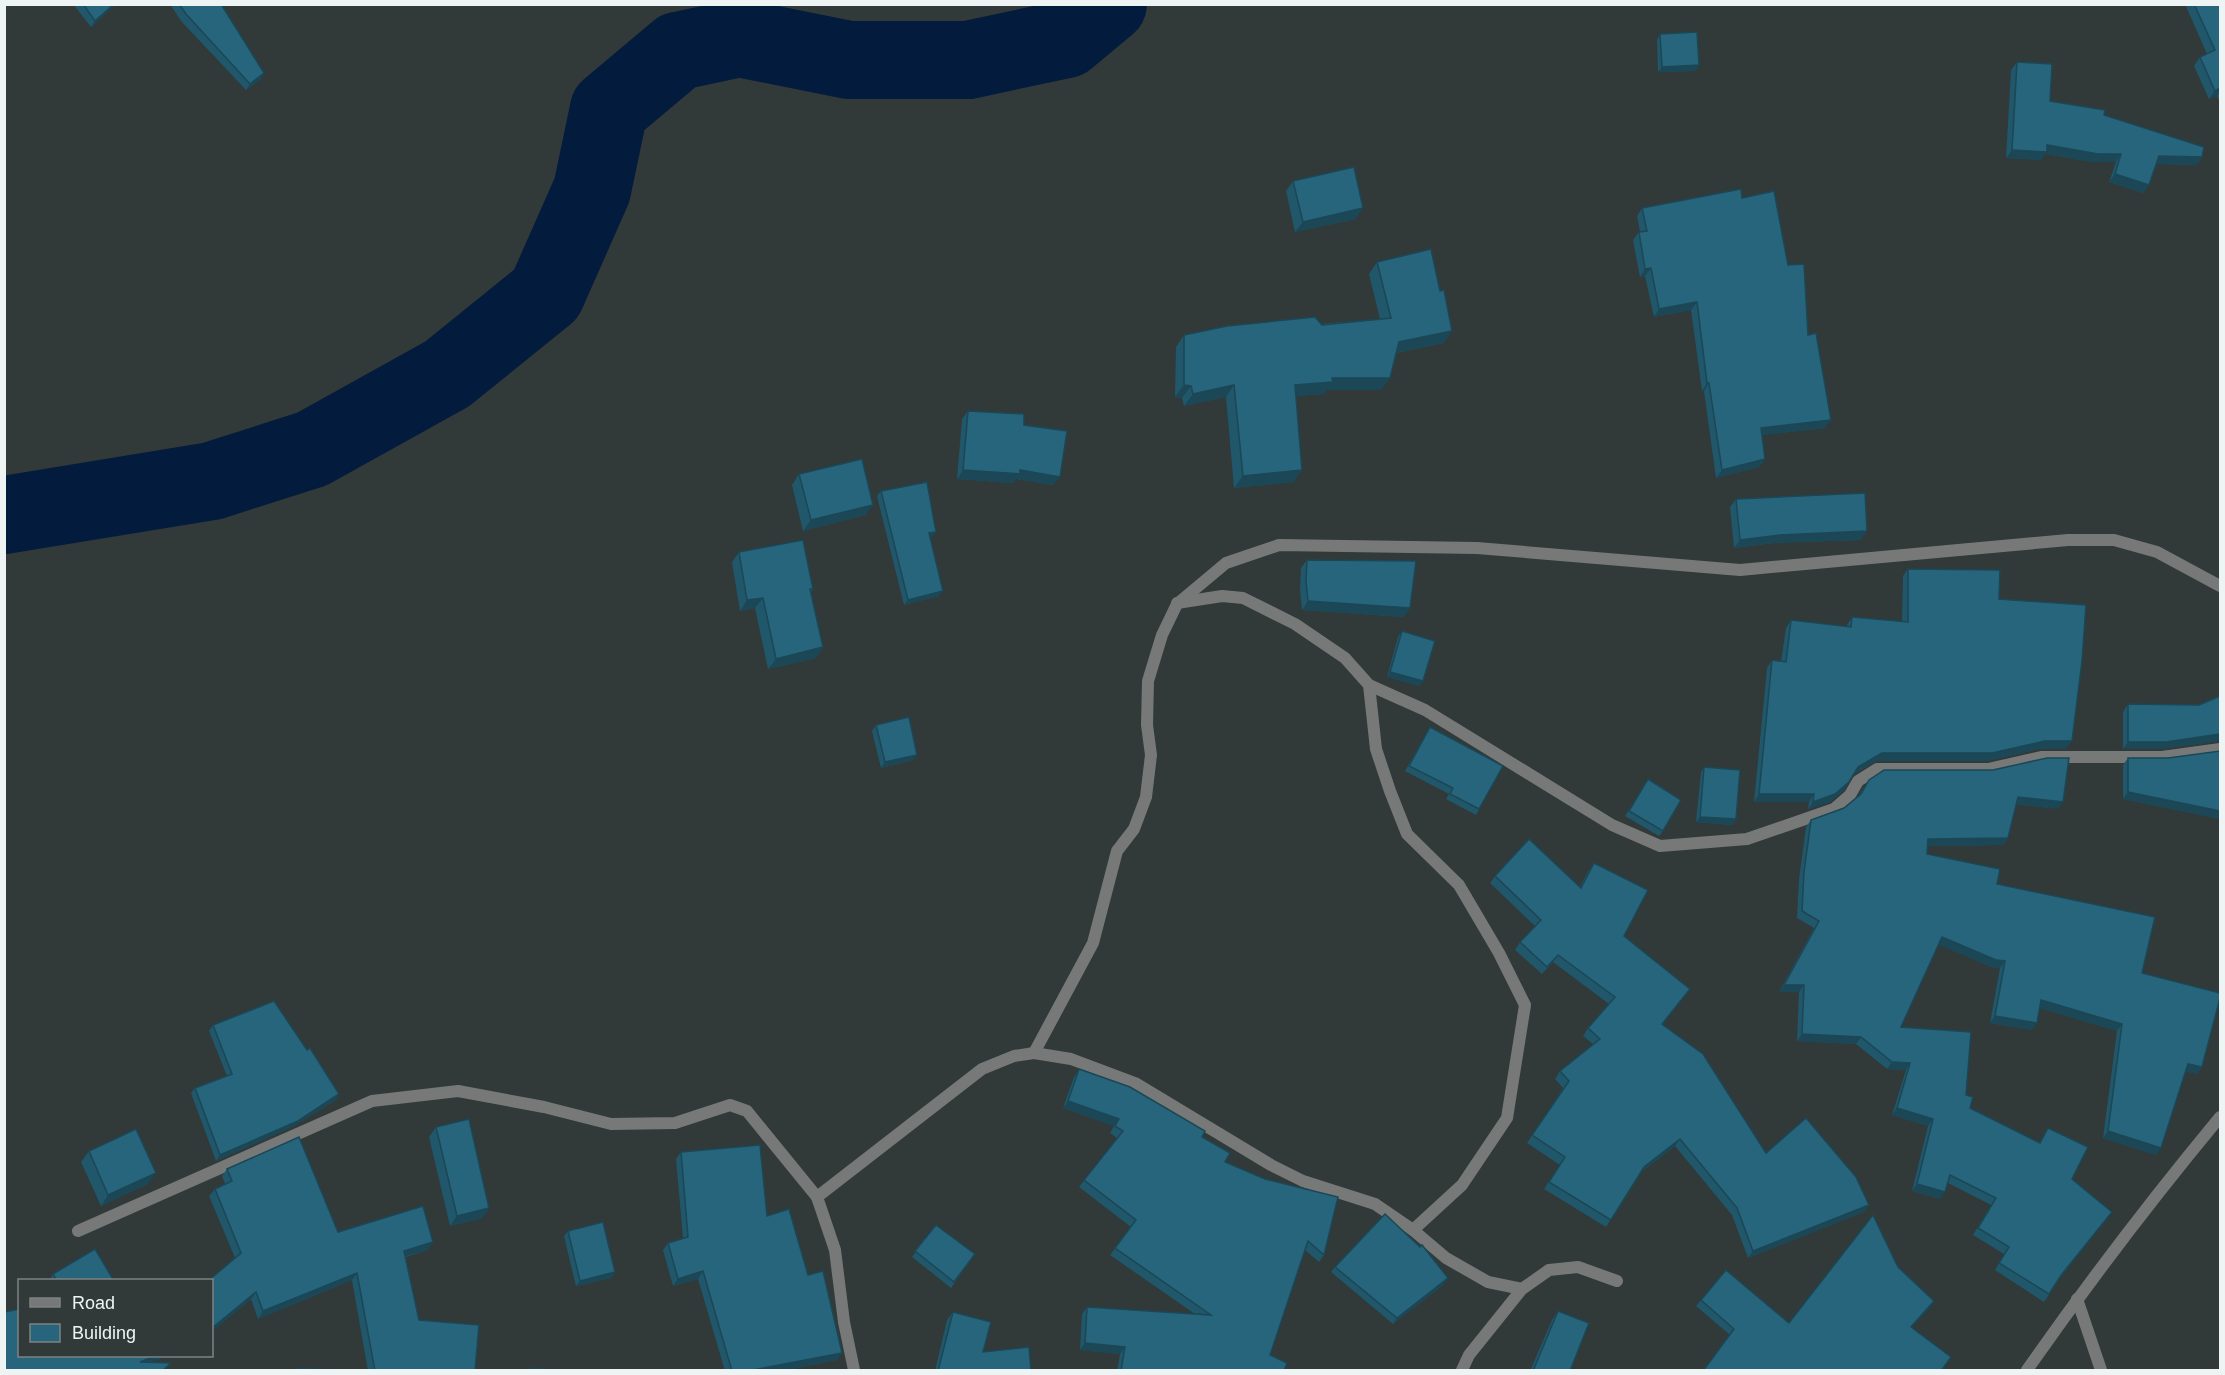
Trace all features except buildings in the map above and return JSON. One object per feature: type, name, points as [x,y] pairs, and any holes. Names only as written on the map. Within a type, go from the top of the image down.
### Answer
[{"type":"street","points":[[1034,1053],[1093,943],[1117,851],[1134,829],[1146,797],[1151,755],[1147,725],[1148,681],[1162,635],[1177,603],[1226,563],[1279,545],[1477,548],[1740,570],[2068,540],[2114,540],[2157,552],[2220,586]]},
{"type":"street","points":[[1177,603],[1222,596],[1243,598],[1295,624],[1345,658],[1369,685],[1425,710],[1612,825],[1660,846],[1747,839],[1834,809],[1850,795],[1858,781],[1877,769],[1988,769],[2041,757],[2162,757],[2220,749]]},
{"type":"street","points":[[1369,685],[1376,748],[1407,834],[1459,885],[1499,953],[1525,1005],[1507,1118],[1462,1185],[1413,1230]]},
{"type":"street","points":[[817,1197],[982,1070],[1014,1056],[1034,1053],[1071,1059],[1135,1083],[1271,1165],[1303,1181],[1375,1204],[1413,1230],[1446,1258],[1488,1282],[1521,1289]]},
{"type":"street","points":[[78,1231],[372,1101],[458,1092],[544,1107],[611,1124],[675,1123],[730,1105],[747,1111],[817,1197],[835,1250],[844,1322],[854,1371]]},
{"type":"street","points":[[2027,1371],[2077,1299],[2157,1192],[2220,1117]]},
{"type":"street","points":[[1462,1371],[1469,1355],[1521,1289],[1549,1270],[1578,1267],[1617,1281]]},
{"type":"street","points":[[2077,1299],[2101,1371]]},
{"type":"waterway","points":[[4,515],[212,481],[312,449],[447,374],[546,294],[592,190],[609,109],[678,51],[739,38],[849,60],[968,60],[1066,39],[1108,4]]}]
